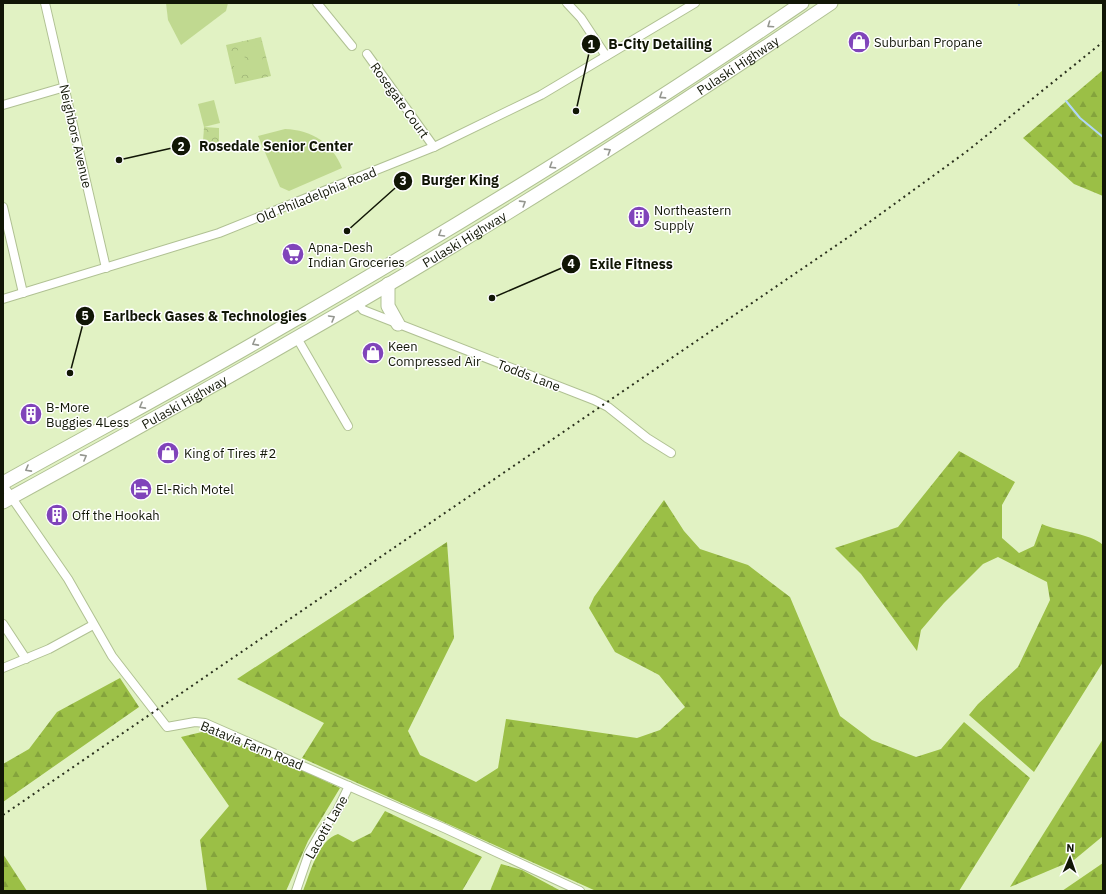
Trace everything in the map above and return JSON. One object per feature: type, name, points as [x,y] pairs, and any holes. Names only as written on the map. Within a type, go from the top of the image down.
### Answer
[{"type":"highway","name":"Pulaski Highway","points":[[3,484],[276,331],[431,241],[621,123],[802,3]]},
{"type":"highway","name":"Pulaski Highway","points":[[8,500],[358,303],[605,152],[831,3]]},
{"type":"highway","points":[[388,284],[388,306],[398,324]]},
{"type":"street","name":"Neighbors Avenue","points":[[45,3],[106,268]]},
{"type":"street","points":[[317,3],[352,46]]},
{"type":"street","points":[[567,3],[581,18],[606,56]]},
{"type":"street","name":"Old Philadelphia Road","points":[[3,299],[238,226],[434,147],[541,95],[695,3]]},
{"type":"street","name":"Rosegate Court","points":[[367,54],[434,147]]},
{"type":"street","points":[[3,105],[65,87]]},
{"type":"street","points":[[3,207],[22,293]]},
{"type":"street","name":"Todds Lane","points":[[358,303],[363,310],[608,407],[647,438],[671,453]]},
{"type":"street","points":[[297,338],[348,426]]},
{"type":"street","name":"Batavia Farm Road","points":[[3,484],[8,500],[68,579],[112,656],[167,727],[195,722],[205,723],[349,786],[580,891]]},
{"type":"street","points":[[3,624],[26,659]]},
{"type":"street","points":[[3,668],[26,659],[93,625]]},
{"type":"street","name":"Lacotti Lane","points":[[296,891],[309,853],[321,832],[337,811],[349,786]]},
{"type":"green space","points":[[166,3],[228,3],[226,11],[181,45],[168,20]]},
{"type":"green space","points":[[261,37],[271,76],[235,84],[226,45]]},
{"type":"green space","points":[[260,45],[265,71],[251,73],[247,48]]},
{"type":"green space","points":[[243,49],[248,74],[236,76],[231,52]]},
{"type":"green space","points":[[1103,70],[1103,196],[1074,184],[1023,138]]},
{"type":"green space","points":[[214,100],[220,123],[204,127],[198,104]]},
{"type":"green space","points":[[204,127],[219,128],[219,143],[203,142]]},
{"type":"green space","points":[[285,129],[304,132],[320,140],[333,152],[342,168],[289,191],[280,187],[258,136]]},
{"type":"green space","points":[[959,451],[1015,482],[1002,505],[1002,538],[1019,553],[1034,546],[1042,524],[1083,535],[1103,545],[1103,662],[1034,772],[969,715],[978,704],[1018,667],[1050,600],[1047,582],[998,557],[983,564],[944,603],[921,630],[917,651],[861,574],[835,548],[898,527]]},
{"type":"green space","points":[[664,500],[684,531],[700,549],[748,565],[790,597],[840,716],[872,740],[916,757],[941,749],[964,722],[1030,778],[959,891],[596,891],[302,758],[324,723],[237,679],[447,542],[454,638],[408,731],[420,755],[476,782],[498,768],[506,719],[637,738],[660,730],[685,707],[659,675],[615,652],[589,608],[594,597]]},
{"type":"green space","points":[[120,678],[139,707],[3,802],[3,764],[29,749],[57,712]]},
{"type":"green space","points":[[206,731],[296,767],[340,788],[308,841],[286,891],[207,891],[200,840],[229,806],[181,737]]},
{"type":"green space","points":[[1103,739],[1103,836],[1074,860],[1010,887]]},
{"type":"green space","points":[[385,811],[482,857],[462,891],[303,891],[320,850],[331,837],[338,834],[353,842],[371,833]]},
{"type":"green space","points":[[3,854],[27,891],[3,891]]},
{"type":"green space","points":[[1103,863],[1103,891],[1062,891]]},
{"type":"green space","points":[[501,864],[522,870],[561,891],[490,891]]},
{"type":"waterway","points":[[1066,101],[1080,118],[1103,137]]},
{"type":"railway","points":[[3,815],[853,234],[966,152],[1103,42]]},
{"type":"place","name":"Suburban Propane","points":[[859,42]]},
{"type":"place","name":"B-City Detailing","points":[[576,111]]},
{"type":"place","name":"Rosedale Senior Center","points":[[119,160]]},
{"type":"place","name":"Northeastern Supply","points":[[639,217]]},
{"type":"place","name":"Burger King","points":[[347,231]]},
{"type":"place","name":"Apna-Desh Indian Groceries","points":[[293,254]]},
{"type":"place","name":"Exile Fitness","points":[[492,298]]},
{"type":"place","name":"Keen Compressed Air","points":[[373,353]]},
{"type":"place","name":"Earlbeck Gases & Technologies","points":[[70,373]]},
{"type":"place","name":"B-More Buggies 4Less","points":[[31,414]]},
{"type":"place","name":"King of Tires #2","points":[[168,453]]},
{"type":"place","name":"El-Rich Motel","points":[[141,489]]},
{"type":"place","name":"Off the Hookah","points":[[57,515]]}]
